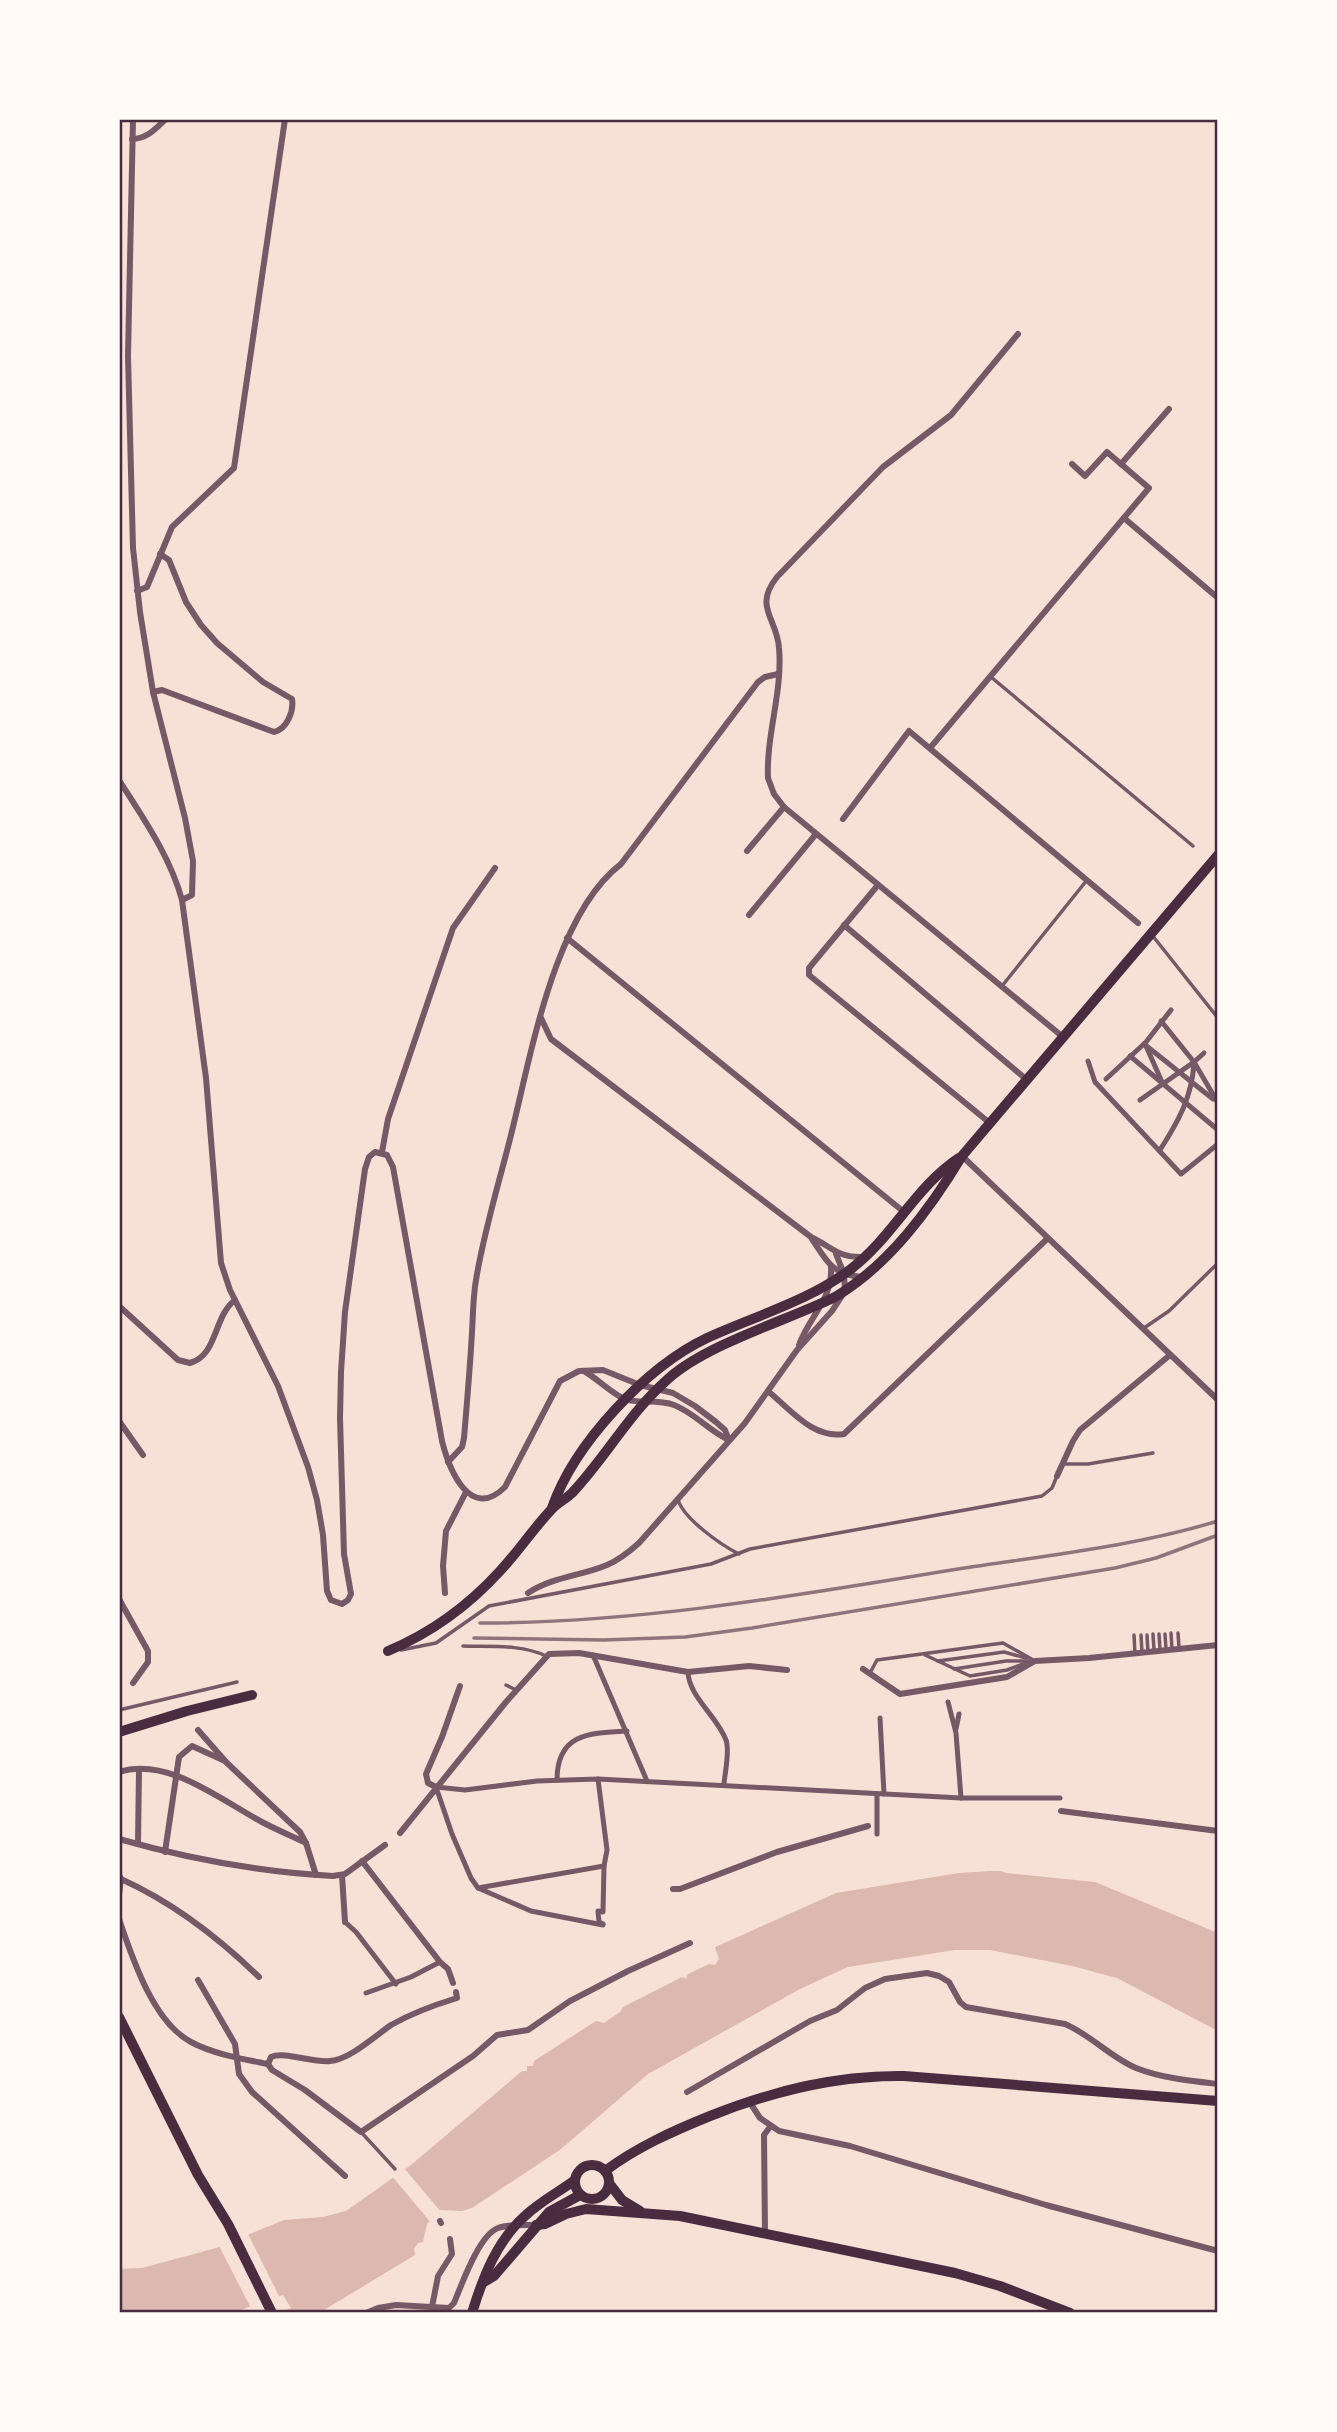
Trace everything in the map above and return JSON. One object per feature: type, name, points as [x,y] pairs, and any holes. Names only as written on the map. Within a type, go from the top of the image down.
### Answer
[{"type":"main road","points":[[388,1651],[424,1633],[469,1601],[499,1572],[552,1508],[571,1493],[646,1400],[677,1371],[707,1354],[824,1302],[864,1278],[880,1263],[949,1178],[962,1156],[1218,855]]},
{"type":"main road","points":[[552,1508],[560,1485],[602,1425],[625,1399],[663,1365],[700,1341],[844,1274],[865,1257],[935,1175],[962,1156]]},
{"type":"main road","points":[[119,1732],[252,1695]]},
{"type":"main road","points":[[121,2022],[198,2175],[228,2224],[272,2313]]},
{"type":"main road","points":[[605,2171],[668,2133],[749,2101],[800,2086],[879,2075],[1218,2101]]},
{"type":"main road","points":[[609,2183],[606,2191],[595,2199],[587,2199],[575,2188],[579,2171],[587,2165],[597,2165],[605,2171],[609,2183],[622,2200],[640,2211]]},
{"type":"main road","points":[[472,2313],[484,2282],[485,2270],[515,2225],[535,2207],[575,2180]]},
{"type":"main road","points":[[484,2282],[494,2276],[536,2225],[560,2204],[580,2195]]},
{"type":"main road","points":[[595,2199],[605,2209]]},
{"type":"main road","points":[[536,2225],[576,2211],[605,2209],[709,2220],[967,2276],[1070,2313]]},
{"type":"street","points":[[133,119],[129,419],[133,548],[153,692],[185,818],[193,861],[192,895],[182,900]]},
{"type":"street","points":[[132,139],[140,139],[153,132],[166,119]]},
{"type":"street","points":[[137,591],[147,587],[172,527],[234,468],[285,119]]},
{"type":"street","points":[[1018,334],[951,415],[883,467],[774,581],[768,591],[765,603],[779,645],[768,772],[771,790],[784,807],[1063,1037]]},
{"type":"street","points":[[1121,464],[1169,409]]},
{"type":"street","points":[[119,420],[129,419]]},
{"type":"street","points":[[930,748],[1149,488],[1107,452],[1085,476],[1072,464]]},
{"type":"street","points":[[1124,518],[1218,598]]},
{"type":"street","points":[[153,692],[162,691],[274,732],[284,727],[294,704],[292,699],[263,682],[217,643],[186,602],[169,559],[160,554]]},
{"type":"street","points":[[448,1462],[464,1443],[477,1276],[552,976],[567,938],[576,919],[606,877],[621,864],[758,682],[778,674]]},
{"type":"street","points":[[843,819],[909,731],[1138,923]]},
{"type":"street","points":[[119,780],[155,836],[182,900],[206,1077],[221,1262],[235,1300],[273,1376],[308,1467],[323,1535],[329,1597],[337,1604],[345,1603],[351,1594],[344,1554],[340,1432],[343,1338],[366,1163],[372,1154],[382,1152],[390,1158],[393,1167],[435,1407],[448,1462],[466,1492],[483,1498],[492,1497],[501,1491],[512,1476],[561,1381],[571,1374],[584,1371],[613,1373],[640,1385],[673,1393],[695,1406],[725,1430],[729,1440]]},
{"type":"street","points":[[747,851],[784,807]]},
{"type":"street","points":[[749,915],[816,834]]},
{"type":"street","points":[[382,1152],[388,1119],[453,928],[495,868]]},
{"type":"street","points":[[878,885],[809,968],[808,973],[991,1124]]},
{"type":"street","points":[[844,925],[1027,1080]]},
{"type":"street","points":[[567,938],[904,1212]]},
{"type":"street","points":[[1106,1079],[1144,1044],[1171,1010]]},
{"type":"street","points":[[541,1018],[551,1039],[811,1237],[836,1254],[865,1257]]},
{"type":"street","points":[[1161,1021],[1194,1062],[1217,1101]]},
{"type":"street","points":[[535,1040],[551,1039]]},
{"type":"street","points":[[1144,1044],[1217,1101]]},
{"type":"street","points":[[1144,1044],[1163,1084]]},
{"type":"street","points":[[1140,1100],[1204,1052]]},
{"type":"street","points":[[1130,1056],[1218,1130]]},
{"type":"street","points":[[1088,1062],[1095,1082],[1181,1174],[1218,1144]]},
{"type":"street","points":[[1160,1150],[1187,1104],[1193,1083],[1194,1062]]},
{"type":"street","points":[[962,1156],[1218,1400]]},
{"type":"street","points":[[811,1237],[831,1267],[844,1274],[864,1278]]},
{"type":"street","points":[[769,1392],[811,1428],[825,1434],[844,1434],[1047,1239]]},
{"type":"street","points":[[528,1593],[545,1584],[603,1567],[639,1543],[769,1392],[797,1350],[821,1325],[845,1290],[844,1274],[836,1254]]},
{"type":"street","points":[[797,1350],[804,1331],[824,1302],[831,1282],[831,1267]]},
{"type":"street","points":[[119,1307],[178,1360],[190,1363],[204,1355],[215,1337],[223,1312],[235,1300]]},
{"type":"street","points":[[1056,1476],[1080,1430],[1170,1355]]},
{"type":"street","points":[[584,1371],[625,1399],[646,1400],[680,1408],[715,1434],[729,1440]]},
{"type":"street","points":[[640,1385],[646,1400]]},
{"type":"street","points":[[119,1421],[142,1455]]},
{"type":"street","points":[[445,1593],[443,1566],[446,1531],[466,1492]]},
{"type":"street","points":[[119,1599],[148,1651],[148,1662],[133,1683]]},
{"type":"street","points":[[867,1671],[889,1689],[900,1694],[1007,1677],[1035,1661],[1218,1647]]},
{"type":"street","points":[[400,1833],[546,1656],[557,1652],[593,1655],[688,1672],[748,1666],[787,1670]]},
{"type":"street","points":[[593,1655],[647,1781]]},
{"type":"street","points":[[688,1672],[689,1683],[727,1741],[724,1784]]},
{"type":"street","points":[[460,1686],[426,1774],[428,1783],[436,1787],[466,1790],[557,1780],[598,1779],[961,1798],[1060,1798]]},
{"type":"street","points":[[948,1702],[956,1733],[961,1798]]},
{"type":"street","points":[[956,1733],[959,1714]]},
{"type":"street","points":[[877,1834],[881,1794],[880,1718]]},
{"type":"street","points":[[198,1730],[227,1763],[291,1821],[306,1843],[316,1875]]},
{"type":"street","points":[[557,1780],[561,1751],[571,1742],[594,1732],[627,1731]]},
{"type":"street","points":[[165,1852],[179,1757],[192,1746],[227,1763]]},
{"type":"street","points":[[119,1772],[139,1769],[176,1774],[306,1843]]},
{"type":"street","points":[[138,1844],[139,1769]]},
{"type":"street","points":[[436,1787],[452,1834],[478,1888],[531,1911],[603,1924],[599,1922],[598,1911],[603,1913],[604,1863],[607,1850],[598,1779]]},
{"type":"street","points":[[1061,1811],[1218,1830]]},
{"type":"street","points":[[867,1816],[877,1814]]},
{"type":"street","points":[[673,1889],[680,1889],[777,1852],[868,1826]]},
{"type":"street","points":[[119,1839],[165,1852],[229,1864],[316,1875],[342,1875],[385,1844]]},
{"type":"street","points":[[362,1861],[448,1969],[453,1983]]},
{"type":"street","points":[[478,1888],[604,1863]]},
{"type":"street","points":[[342,1875],[345,1922],[356,1931],[396,1984]]},
{"type":"street","points":[[119,1895],[120,1877],[233,1951],[259,1977]]},
{"type":"street","points":[[119,1919],[141,1977],[159,2010],[171,2025],[190,2041],[268,2064],[272,2070],[305,2090],[361,2132],[473,2056],[497,2035],[528,2031],[570,2001],[690,1943]]},
{"type":"street","points":[[366,1993],[396,1984],[440,1962]]},
{"type":"street","points":[[688,2092],[810,2021],[837,2010],[874,1983],[927,1973],[949,1982],[960,2002],[967,2007],[1065,2024],[1080,2030],[1105,2051],[1136,2068],[1174,2078],[1218,2084]]},
{"type":"street","points":[[198,1980],[235,2044],[239,2074],[252,2092],[345,2176]]},
{"type":"street","points":[[268,2064],[271,2057],[277,2054],[332,2062],[412,2014],[457,1998],[456,1992]]},
{"type":"street","points":[[749,2101],[760,2118],[779,2131],[850,2146],[1046,2205],[1218,2251]]},
{"type":"street","points":[[765,2233],[764,2135],[770,2127]]},
{"type":"street","points":[[366,2313],[396,2305],[446,2309],[452,2305],[487,2236],[498,2227],[536,2225]]},
{"type":"street","points":[[432,2307],[438,2276],[452,2254],[450,2239]]},
{"type":"lane","points":[[991,677],[1193,846]]},
{"type":"lane","points":[[1002,986],[1087,880]]},
{"type":"lane","points":[[1151,933],[1218,1018]]},
{"type":"lane","points":[[1142,1330],[1169,1311],[1218,1263]]},
{"type":"lane","points":[[1063,1464],[1088,1465],[1153,1453]]},
{"type":"lane","points":[[388,1651],[436,1643],[493,1605],[710,1564],[750,1549],[1042,1496],[1052,1488],[1056,1476]]},
{"type":"lane","points":[[678,1498],[680,1506],[690,1517],[720,1543],[739,1554]]},
{"type":"lane","points":[[1157,1652],[1171,1633]]},
{"type":"lane","points":[[1157,1652],[1178,1633]]},
{"type":"lane","points":[[1153,1634],[1157,1652]]},
{"type":"lane","points":[[1157,1652],[1159,1634]]},
{"type":"lane","points":[[1157,1652],[1165,1634]]},
{"type":"lane","points":[[1141,1635],[1157,1652]]},
{"type":"lane","points":[[1147,1635],[1157,1652]]},
{"type":"lane","points":[[1135,1636],[1157,1652]]},
{"type":"lane","points":[[867,1671],[877,1660],[1003,1643],[1035,1661]]},
{"type":"lane","points":[[463,1646],[520,1648],[546,1656]]},
{"type":"lane","points":[[938,1661],[1004,1652],[1035,1661]]},
{"type":"lane","points":[[923,1654],[970,1676],[1007,1670],[1035,1661]]},
{"type":"lane","points":[[953,1669],[1006,1661],[1035,1661]]},
{"type":"lane","points":[[119,1710],[237,1682]]},
{"type":"lane","points":[[506,1685],[516,1690]]},
{"type":"lane","points":[[361,2132],[395,2169]]},
{"type":"shaded area","points":[[988,1871],[1095,1882],[1218,1933],[1218,2031],[1117,1978],[990,1950],[955,1950],[848,1967],[800,1989],[648,2074],[561,2149],[472,2208],[462,2211],[440,2210],[427,2224],[423,2242],[418,2243],[414,2249],[415,2255],[319,2313],[280,2313],[291,2308],[283,2295],[232,2313],[119,2313],[119,2269],[142,2268],[216,2248],[284,2220],[323,2217],[346,2211],[411,2165],[522,2071],[527,2071],[527,2066],[533,2066],[534,2061],[596,2021],[604,2023],[623,2007],[682,1977],[686,1979],[688,1974],[709,1964],[715,1965],[719,1959],[715,1947],[836,1893],[959,1873]]},
{"type":"pier","points":[[403,2167],[442,2213],[432,2224],[391,2175]]},
{"type":"pier","points":[[247,2232],[281,2300],[252,2310],[218,2244]]},
{"type":"railway","points":[[480,1623],[540,1622],[660,1613],[779,1598],[1089,1549],[1155,1537],[1218,1521]]},
{"type":"railway","points":[[474,1638],[604,1640],[685,1637],[752,1628],[1115,1568],[1156,1558],[1218,1535]]}]
